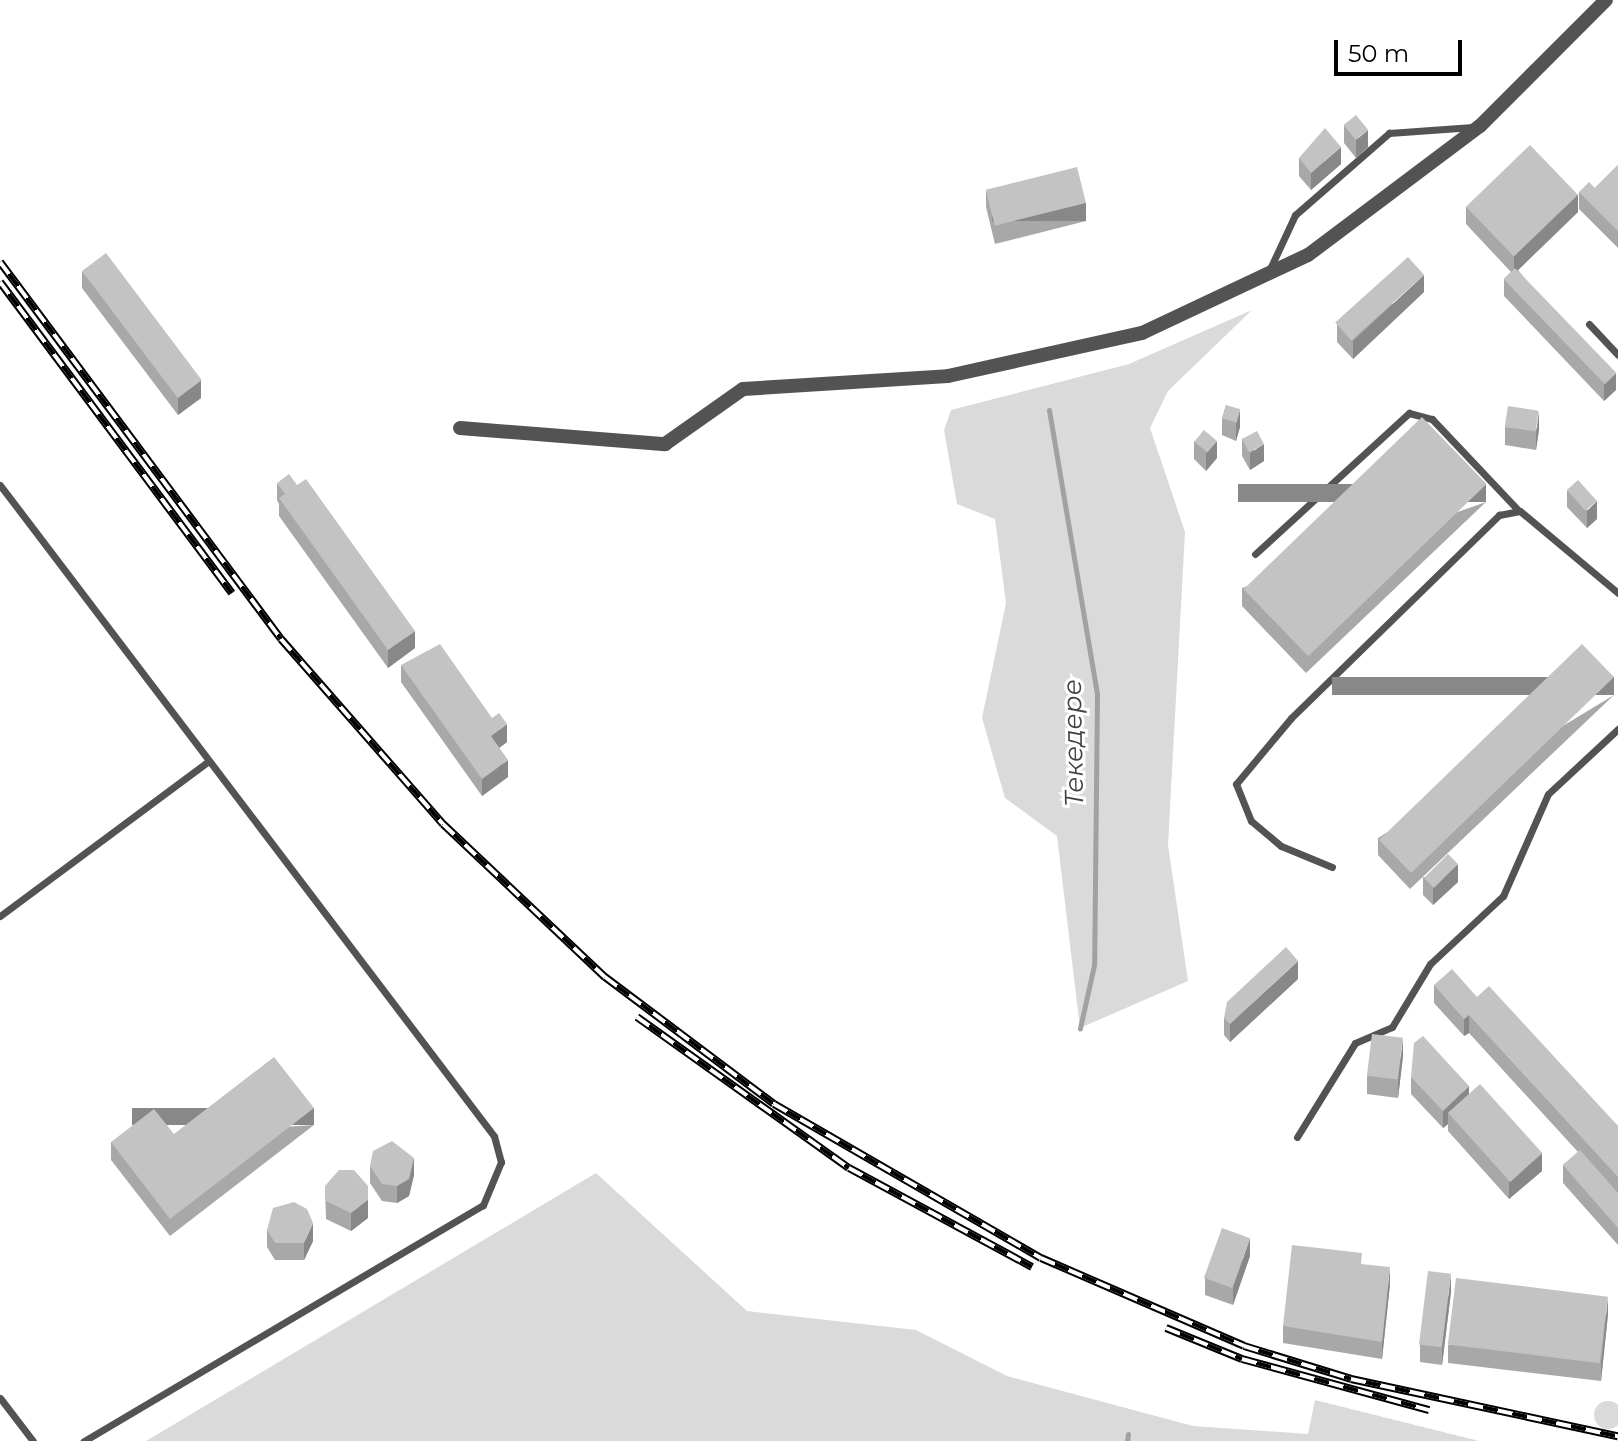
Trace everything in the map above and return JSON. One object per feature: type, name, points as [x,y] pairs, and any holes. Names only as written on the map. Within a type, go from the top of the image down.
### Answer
[{"type":"street","points":[[460,428],[665,444],[743,389],[881,384],[1018,366],[1142,333],[1266,278],[1480,126],[1606,0]]},
{"type":"lane","points":[[1266,278],[1295,215],[1389,133],[1480,126]]},
{"type":"lane","points":[[1589,324],[1618,355]]},
{"type":"lane","points":[[1255,554],[1409,413],[1432,419],[1520,511],[1618,593]]},
{"type":"lane","points":[[0,485],[207,762],[494,1136],[501,1162],[483,1205],[84,1441]]},
{"type":"lane","points":[[1332,867],[1281,846],[1251,821],[1236,784],[1245,765],[1499,515],[1520,511]]},
{"type":"lane","points":[[1297,1137],[1355,1043],[1392,1027],[1430,964],[1503,896],[1548,794],[1618,729]]},
{"type":"lane","points":[[0,916],[207,762]]},
{"type":"lane","points":[[0,1398],[33,1441]]},
{"type":"shaded area","points":[[1252,310],[1168,391],[1150,428],[1185,532],[1168,845],[1188,981],[1080,1028],[1057,836],[1005,798],[982,718],[1006,603],[995,519],[957,504],[944,430],[951,410],[1129,364]]},
{"type":"shaded area","points":[[596,1173],[747,1311],[916,1330],[1007,1376],[1193,1426],[1308,1434],[1315,1400],[1479,1441],[146,1441]]},
{"type":"shaded area","points":[[1608,1401],[1618,1405],[1622,1415],[1618,1425],[1608,1429],[1598,1425],[1594,1415],[1598,1405]]},
{"type":"building","points":[[1356,115],[1368,130],[1356,140],[1344,125]]},
{"type":"building","points":[[1325,128],[1341,147],[1311,173],[1299,158]]},
{"type":"building","points":[[1530,145],[1578,195],[1514,256],[1466,207]]},
{"type":"building","points":[[1618,165],[1618,231],[1579,192],[1589,182],[1595,188]]},
{"type":"building","points":[[1077,167],[1086,203],[995,226],[986,190]]},
{"type":"building","points":[[106,253],[202,380],[178,398],[82,271]]},
{"type":"building","points":[[1408,257],[1424,275],[1351,340],[1335,323]]},
{"type":"building","points":[[1515,268],[1616,373],[1605,384],[1503,279]]},
{"type":"building","points":[[1226,405],[1240,409],[1237,423],[1222,418]]},
{"type":"building","points":[[1508,406],[1539,411],[1535,432],[1505,427]]},
{"type":"building","points":[[1422,417],[1487,484],[1308,656],[1244,589]]},
{"type":"building","points":[[1204,430],[1217,441],[1207,452],[1194,441]]},
{"type":"building","points":[[1257,431],[1264,444],[1249,452],[1242,439]]},
{"type":"building","points":[[289,474],[297,485],[306,479],[415,631],[388,650],[279,498],[285,494],[277,483]]},
{"type":"building","points":[[1578,480],[1597,501],[1586,511],[1567,490]]},
{"type":"building","points":[[440,644],[492,718],[499,713],[507,724],[491,736],[508,760],[482,779],[401,665]]},
{"type":"building","points":[[1582,644],[1614,677],[1411,873],[1379,840]]},
{"type":"building","points":[[1448,854],[1458,864],[1434,888],[1424,878]]},
{"type":"building","points":[[1286,947],[1298,961],[1230,1024],[1224,1018],[1227,1002]]},
{"type":"building","points":[[1452,969],[1477,997],[1489,986],[1618,1126],[1618,1177],[1469,1015],[1464,1019],[1434,985]]},
{"type":"building","points":[[1372,1034],[1403,1038],[1398,1079],[1367,1076]]},
{"type":"building","points":[[1423,1036],[1469,1086],[1443,1111],[1411,1077],[1414,1043]]},
{"type":"building","points":[[274,1057],[314,1108],[170,1219],[111,1142],[154,1109],[174,1134]]},
{"type":"building","points":[[1480,1084],[1542,1153],[1510,1182],[1448,1113]]},
{"type":"building","points":[[392,1141],[414,1158],[409,1179],[397,1186],[382,1184],[370,1166],[373,1151]]},
{"type":"building","points":[[1580,1150],[1618,1193],[1618,1228],[1563,1165]]},
{"type":"building","points":[[339,1170],[354,1170],[368,1186],[368,1200],[351,1213],[326,1201],[325,1186]]},
{"type":"building","points":[[294,1202],[307,1209],[313,1223],[304,1243],[275,1243],[267,1230],[273,1208]]},
{"type":"building","points":[[1222,1228],[1250,1238],[1232,1288],[1204,1278]]},
{"type":"building","points":[[1292,1245],[1362,1253],[1361,1264],[1390,1267],[1382,1342],[1283,1326]]},
{"type":"building","points":[[1428,1271],[1451,1274],[1442,1347],[1419,1344]]},
{"type":"building","points":[[1456,1278],[1608,1297],[1600,1363],[1448,1345]]},
{"type":"waterway","name":"Текедере","points":[[1049,410],[1097,694],[1094,965],[1080,1028]]},
{"type":"waterway","name":"Текедере","points":[[1127,1441],[1128,1434]]},
{"type":"railway","points":[[0,262],[281,639],[443,824],[605,977],[774,1104],[1041,1258],[1244,1346],[1351,1379],[1618,1436]]},
{"type":"railway","points":[[0,282],[232,593]]},
{"type":"railway","points":[[637,1017],[849,1168],[1032,1267]]},
{"type":"railway","points":[[1166,1328],[1242,1359],[1429,1410]]}]
